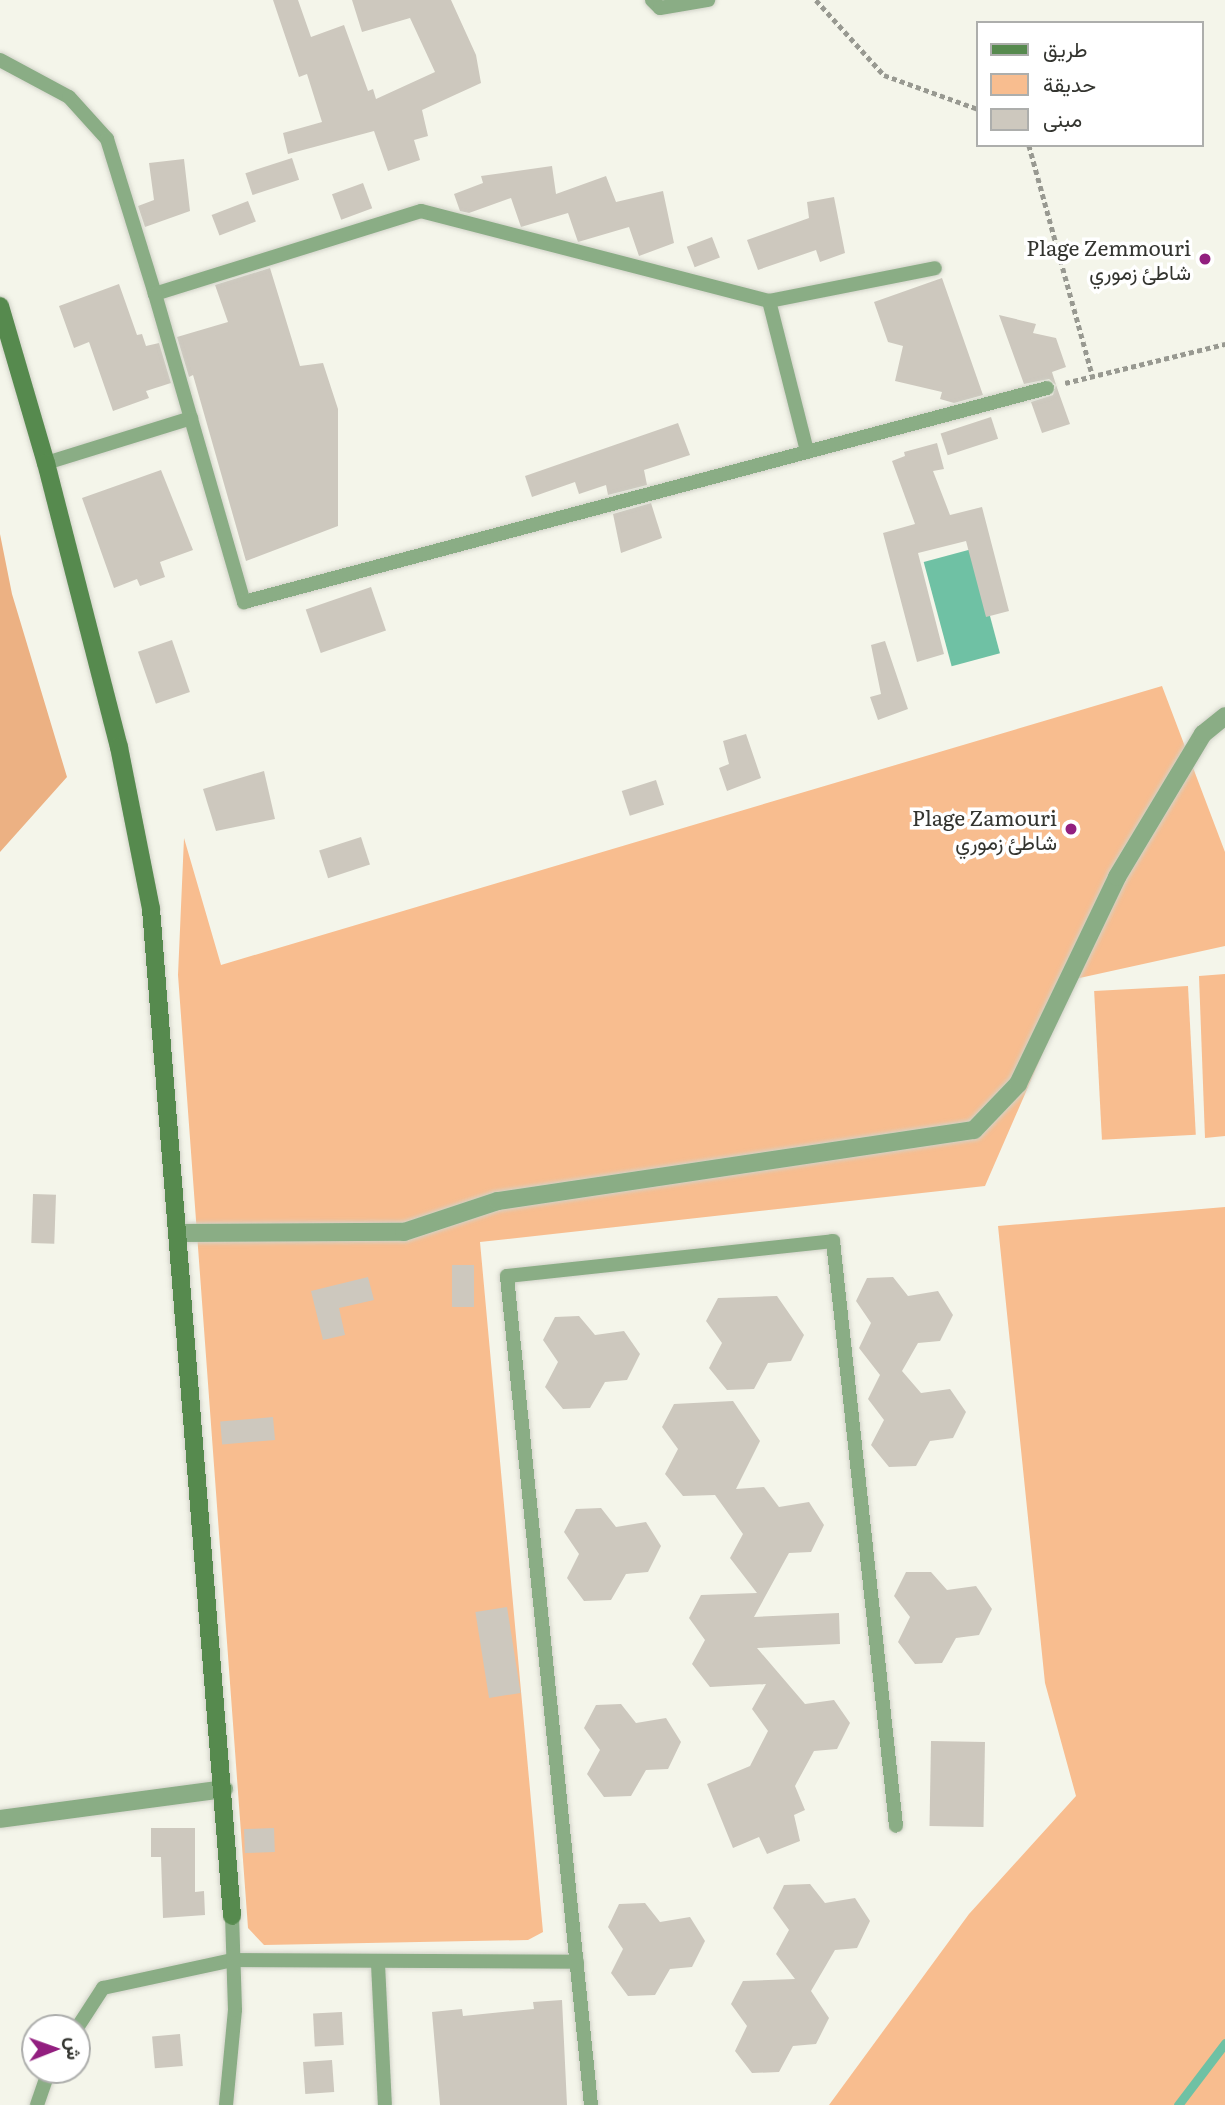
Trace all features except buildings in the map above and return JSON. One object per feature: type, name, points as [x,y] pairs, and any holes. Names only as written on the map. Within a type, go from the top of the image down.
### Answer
[{"type":"street","points":[[0,306],[46,463],[119,747],[151,909],[224,1789],[232,1916]]},
{"type":"street","points":[[179,1233],[404,1232],[498,1201],[974,1130],[1017,1084],[1118,877],[1203,734],[1225,716]]},
{"type":"street","points":[[0,1819],[224,1789]]},
{"type":"lane","points":[[652,0],[660,8],[708,0]]},
{"type":"lane","points":[[0,60],[69,97],[107,139],[244,602],[1047,388]]},
{"type":"lane","points":[[155,294],[421,211],[769,301],[935,268]]},
{"type":"lane","points":[[769,301],[807,452]]},
{"type":"lane","points":[[46,463],[191,418]]},
{"type":"lane","points":[[592,2105],[507,1276],[833,1241],[896,1826]]},
{"type":"lane","points":[[226,2105],[235,2010],[232,1916]]},
{"type":"lane","points":[[86,2014],[103,1987],[232,1960],[378,1964],[577,1962]]},
{"type":"lane","points":[[378,1964],[385,2105]]},
{"type":"lane","points":[[37,2105],[44,2084]]},
{"type":"path","points":[[816,0],[884,75],[976,108]]},
{"type":"path","points":[[1030,147],[1093,377]]},
{"type":"path","points":[[1047,388],[1225,344]]},
{"type":"green space","points":[[1162,686],[1225,852],[1225,946],[1075,979],[985,1186],[480,1242],[543,1932],[528,1940],[264,1945],[248,1928],[178,975],[184,838],[221,965]]},
{"type":"green space","points":[[1225,974],[1225,1136],[1205,1138],[1199,976]]},
{"type":"green space","points":[[1188,986],[1196,1135],[1102,1140],[1094,991]]},
{"type":"green space","points":[[1225,1207],[1225,2105],[829,2105],[969,1914],[1076,1796],[1045,1683],[998,1226]]},
{"type":"shaded area","points":[[0,534],[12,594],[67,777],[0,852]]},
{"type":"shaded area","points":[[972,549],[1000,653],[952,666],[924,562]]},
{"type":"waterway","points":[[1178,2105],[1225,2043]]},
{"type":"place","name":"Plage Zemmouri شاطئ زموري","points":[[1205,259]]},
{"type":"place","name":"Plage Zamouri شاطئ زموري","points":[[1071,829]]}]
